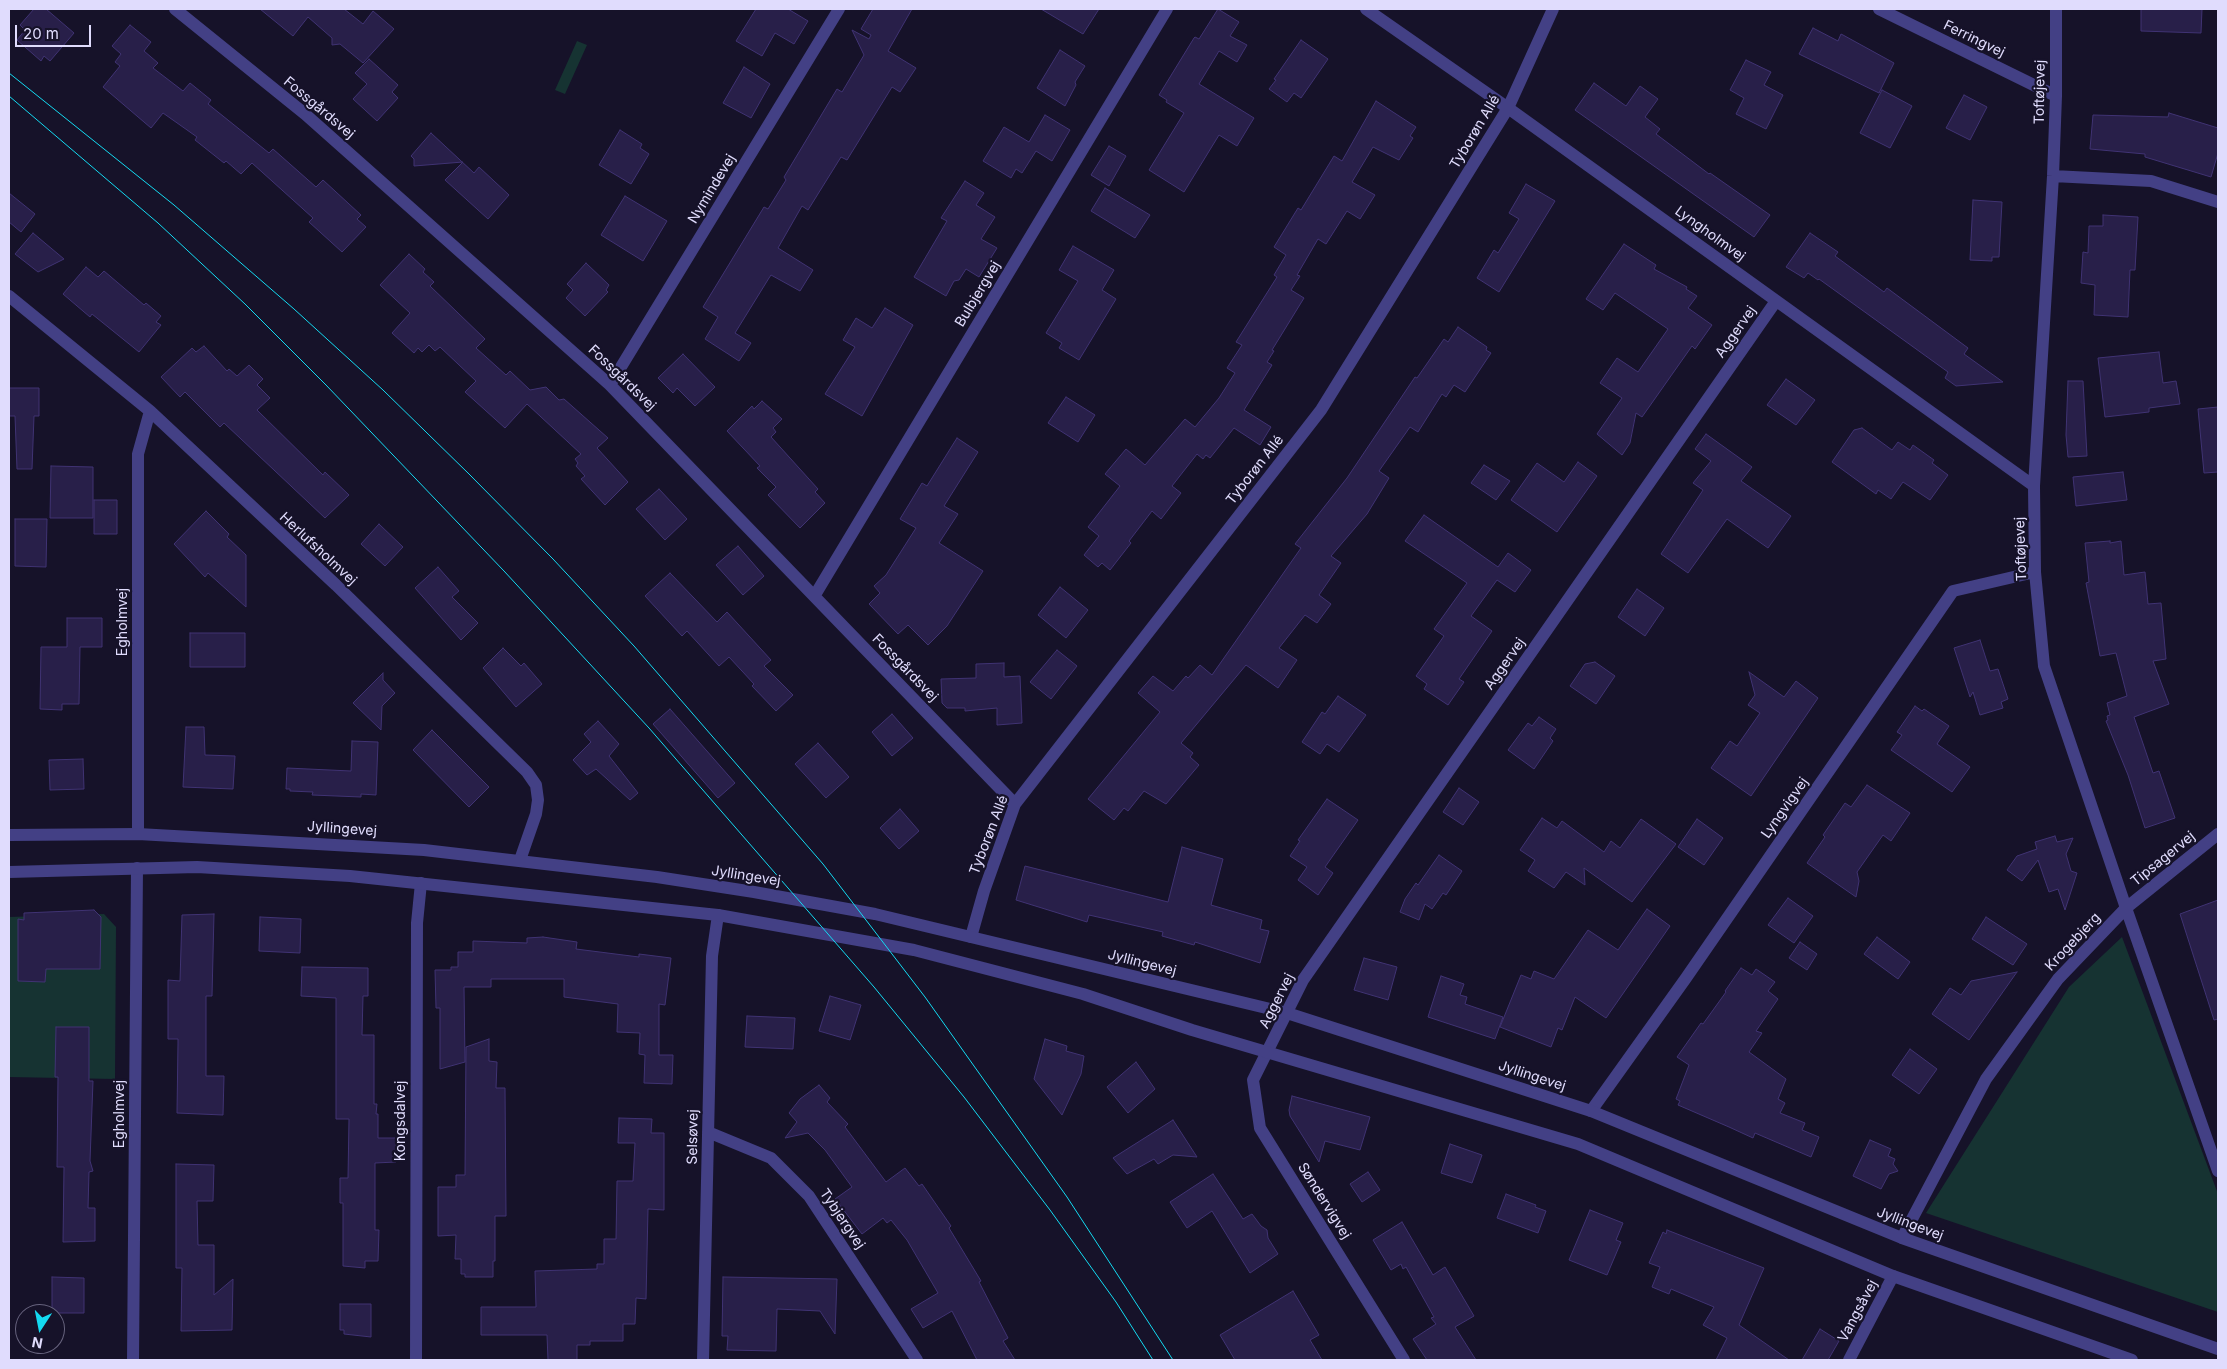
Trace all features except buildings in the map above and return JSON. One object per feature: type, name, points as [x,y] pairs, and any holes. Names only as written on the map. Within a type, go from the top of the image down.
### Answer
[{"type":"street","name":"Fossgårdsvej","points":[[175,9],[310,119],[610,385],[1015,804]]},
{"type":"street","name":"Nymindevej","points":[[610,385],[839,9]]},
{"type":"street","name":"Bulbjergvej","points":[[815,595],[1167,9]]},
{"type":"street","name":"Lyngholmvej","points":[[1366,9],[1508,108],[2034,486]]},
{"type":"street","name":"Tyborøn Allé","points":[[972,937],[984,890],[1015,804],[1320,410],[1508,108],[1553,9]]},
{"type":"street","name":"Ferringvej","points":[[1879,9],[2056,96]]},
{"type":"street","name":"Toftøjevej","points":[[2056,9],[2056,96],[2053,176],[2034,486],[2035,572],[2044,666],[2126,908]]},
{"type":"street","points":[[2053,176],[2151,181],[2218,202]]},
{"type":"street","name":"Herlufsholmvej","points":[[9,296],[150,411],[336,585],[527,772],[536,785],[538,800],[536,814],[520,860]]},
{"type":"street","name":"Aggervej","points":[[1268,1051],[1303,980],[1776,301]]},
{"type":"street","name":"Egholmvej","points":[[138,834],[138,454],[150,411]]},
{"type":"street","name":"Lyngvigvej","points":[[1591,1111],[1712,940],[1953,591],[2035,572]]},
{"type":"street","name":"Jyllingevej","points":[[9,835],[138,834],[355,845],[520,860],[754,892],[875,914],[1287,1013],[1591,1111],[1902,1238],[2218,1349]]},
{"type":"street","name":"Tipsagervej","points":[[2126,908],[2218,834]]},
{"type":"street","points":[[9,872],[197,867],[279,870],[420,882],[718,915],[914,950],[1083,994],[1192,1030],[1578,1144],[1893,1276],[2132,1360]]},
{"type":"street","name":"Egholmvej","points":[[133,1360],[137,868]]},
{"type":"street","name":"Kongsdalvej","points":[[416,1360],[417,923],[420,882]]},
{"type":"street","points":[[2126,908],[2218,1171]]},
{"type":"street","name":"Krogebjerg","points":[[1902,1238],[1986,1079],[2058,979],[2126,908]]},
{"type":"street","name":"Selsøvej","points":[[703,1360],[712,956],[718,915]]},
{"type":"street","name":"Søndervigvej","points":[[1268,1051],[1253,1080],[1260,1128],[1404,1360]]},
{"type":"street","name":"Tybjergvej","points":[[708,1132],[771,1158],[809,1196],[917,1360]]},
{"type":"street","name":"Vangsåvej","points":[[1849,1360],[1893,1276]]},
{"type":"green space","points":[[577,41],[587,45],[565,94],[555,90]]},
{"type":"green space","points":[[104,914],[116,927],[115,1079],[9,1077],[9,917]]},
{"type":"green space","points":[[2122,937],[2218,1194],[2218,1312],[1926,1213],[2069,987]]},
{"type":"tram line","points":[[9,73],[174,205],[294,309],[383,390],[553,559],[634,646],[823,864],[925,997],[1067,1197],[1173,1360]]},
{"type":"tram line","points":[[9,96],[158,223],[245,304],[326,385],[504,571],[649,728],[874,987],[964,1097],[1050,1210],[1116,1302],[1153,1360]]}]
